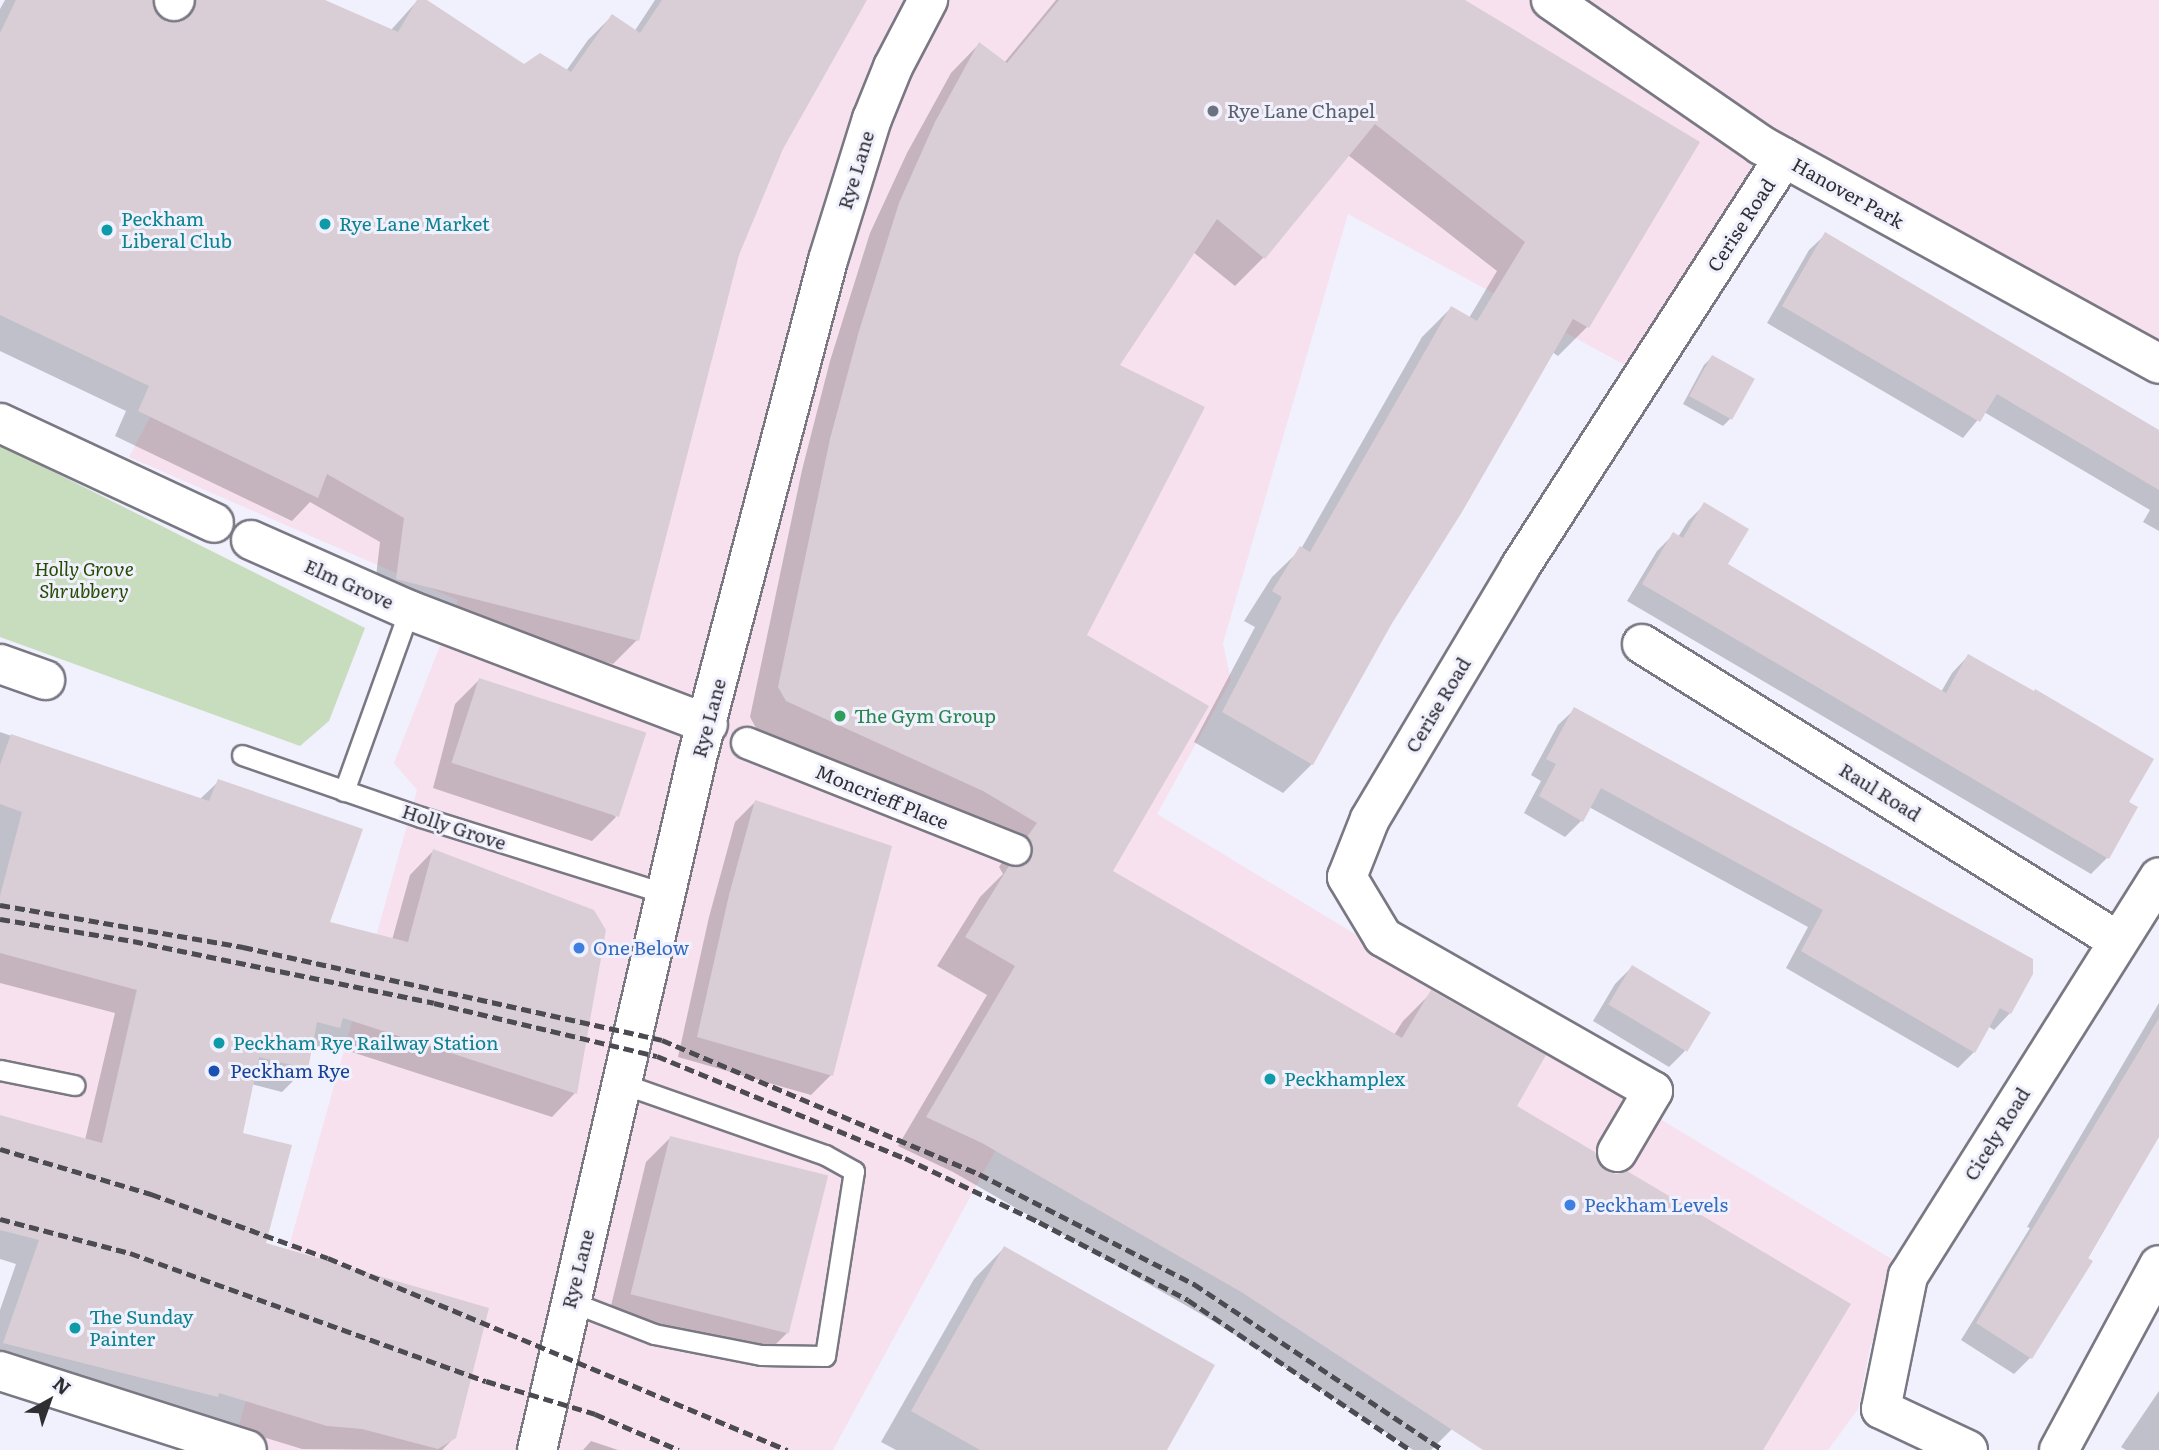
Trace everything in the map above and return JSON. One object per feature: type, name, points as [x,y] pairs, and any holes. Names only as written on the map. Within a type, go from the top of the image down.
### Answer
[{"type":"street","name":"Rye Lane","points":[[537,1450],[569,1301],[697,758],[828,260],[872,119],[893,67],[928,0]]},
{"type":"street","name":"Hanover Park","points":[[1551,0],[1784,158],[2159,364]]},
{"type":"street","name":"Cerise Road","points":[[1616,1152],[1653,1091],[1383,937],[1347,877],[1370,819],[1520,567],[1784,158]]},
{"type":"street","name":"Elm Grove","points":[[0,423],[232,532],[409,610],[708,724]]},
{"type":"street","name":"Raul Road","points":[[1642,644],[2118,941]]},
{"type":"street","points":[[0,664],[45,680]]},
{"type":"street","name":"Moncrieff Place","points":[[747,743],[1016,850]]},
{"type":"street","name":"Cicely Road","points":[[1968,1450],[1881,1409],[1908,1276],[2159,878]]},
{"type":"street","points":[[2059,1450],[2159,1265]]},
{"type":"street","points":[[0,1371],[247,1450]]},
{"type":"lane","points":[[344,791],[409,610]]},
{"type":"lane","name":"Holly Grove","points":[[242,755],[344,791],[667,894]]},
{"type":"lane","points":[[0,1070],[74,1085]]},
{"type":"lane","points":[[569,1301],[654,1334],[761,1355],[825,1356],[854,1171],[825,1155],[620,1083]]},
{"type":"shaded area","points":[[695,0],[2159,0],[2159,348],[1794,143],[1634,370],[1348,214],[1223,643],[1231,680],[1157,814],[1898,1263],[1870,1348],[1858,1409],[1828,1450],[1519,1450],[1008,1127],[833,1450],[232,1450],[417,790],[394,763],[458,600],[129,457],[340,60],[591,195]]},
{"type":"shaded area","points":[[0,952],[139,977],[102,1143],[0,1115]]},
{"type":"green space","name":"Holly Grove Shrubbery","points":[[0,445],[365,628],[329,721],[300,746],[0,637]]},
{"type":"building","points":[[16,0],[153,0],[158,16],[169,22],[180,22],[189,16],[196,0],[325,0],[398,32],[417,0],[427,0],[524,64],[540,53],[571,72],[612,14],[640,33],[662,0],[867,0],[783,149],[739,255],[639,641],[396,579],[404,518],[327,474],[318,498],[138,411],[149,386],[0,315],[0,33]]},
{"type":"building","points":[[1059,0],[1465,0],[1700,142],[1589,328],[1573,319],[1462,512],[1391,625],[1313,765],[1222,712],[1282,597],[1272,591],[1300,546],[1310,552],[1451,306],[1477,321],[1525,242],[1375,124],[1265,259],[1217,219],[1120,365],[1205,407],[1087,635],[1209,706],[1113,871],[1402,1038],[1431,990],[1546,1055],[1517,1106],[1595,1152],[1598,1162],[1605,1170],[1616,1174],[1627,1171],[1851,1304],[1763,1450],[1483,1450],[1243,1293],[982,1143],[926,1117],[1015,966],[965,937],[1009,866],[1019,867],[1032,857],[1033,847],[1027,837],[1037,823],[983,791],[786,701],[778,687],[830,439],[859,331],[899,203],[935,122],[979,42],[1007,63]]},
{"type":"building","points":[[1825,232],[2159,430],[2159,490],[1997,394],[1980,422],[1782,306]]},
{"type":"building","points":[[1712,355],[1755,379],[1732,420],[1689,396]]},
{"type":"building","points":[[1704,502],[1749,529],[1728,564],[1946,693],[1968,654],[2034,691],[2035,689],[2154,759],[2129,802],[2138,807],[2109,859],[1642,584],[1673,532],[1683,538]]},
{"type":"building","points":[[479,678],[646,732],[619,817],[451,763]]},
{"type":"building","points":[[1574,707],[2033,959],[2033,974],[2011,1014],[2000,1008],[1975,1053],[1801,951],[1823,910],[1601,788],[1583,822],[1539,796],[1556,764],[1546,759]]},
{"type":"building","points":[[11,734],[209,801],[218,779],[363,829],[330,922],[408,942],[433,849],[594,910],[606,930],[577,1094],[343,1018],[340,1028],[317,1022],[308,1069],[259,1057],[243,1133],[292,1145],[266,1243],[489,1308],[456,1438],[438,1449],[362,1429],[327,1426],[219,1393],[218,1397],[3,1343],[39,1240],[0,1230],[0,1115],[102,1143],[137,990],[0,953],[0,896],[22,812],[0,804],[0,765]]},
{"type":"building","points":[[755,800],[892,846],[833,1076],[697,1037],[729,895]]},
{"type":"building","points":[[1632,965],[1711,1012],[1687,1052],[1608,1004]]},
{"type":"building","points":[[2159,1018],[2159,1137],[2088,1258],[2093,1261],[2032,1359],[1976,1323]]},
{"type":"building","points":[[670,1136],[828,1175],[789,1334],[631,1294]]},
{"type":"building","points":[[1004,1246],[1215,1365],[1167,1450],[980,1450],[911,1411]]},
{"type":"railway","points":[[0,905],[243,947],[662,1040],[979,1174],[1194,1284],[1443,1450]]},
{"type":"railway","points":[[0,919],[133,941],[434,1003],[657,1056],[905,1158],[1039,1222],[1188,1300],[1410,1450]]},
{"type":"railway","points":[[0,1149],[151,1194],[328,1258],[787,1450]]},
{"type":"railway","points":[[0,1219],[130,1253],[486,1381],[595,1414],[679,1450]]},
{"type":"place","name":"Rye Lane Chapel","points":[[1213,111]]},
{"type":"place","name":"Rye Lane Market","points":[[325,224]]},
{"type":"place","name":"Peckham Liberal Club","points":[[107,230]]},
{"type":"place","name":"The Gym Group","points":[[840,716]]},
{"type":"place","name":"One Below","points":[[579,948]]},
{"type":"place","name":"Peckham Rye Railway Station","points":[[219,1043]]},
{"type":"place","name":"Peckham Rye","points":[[214,1071]]},
{"type":"place","name":"Peckhamplex","points":[[1270,1079]]},
{"type":"place","name":"Peckham Levels","points":[[1570,1205]]},
{"type":"place","name":"The Sunday Painter","points":[[75,1328]]}]
